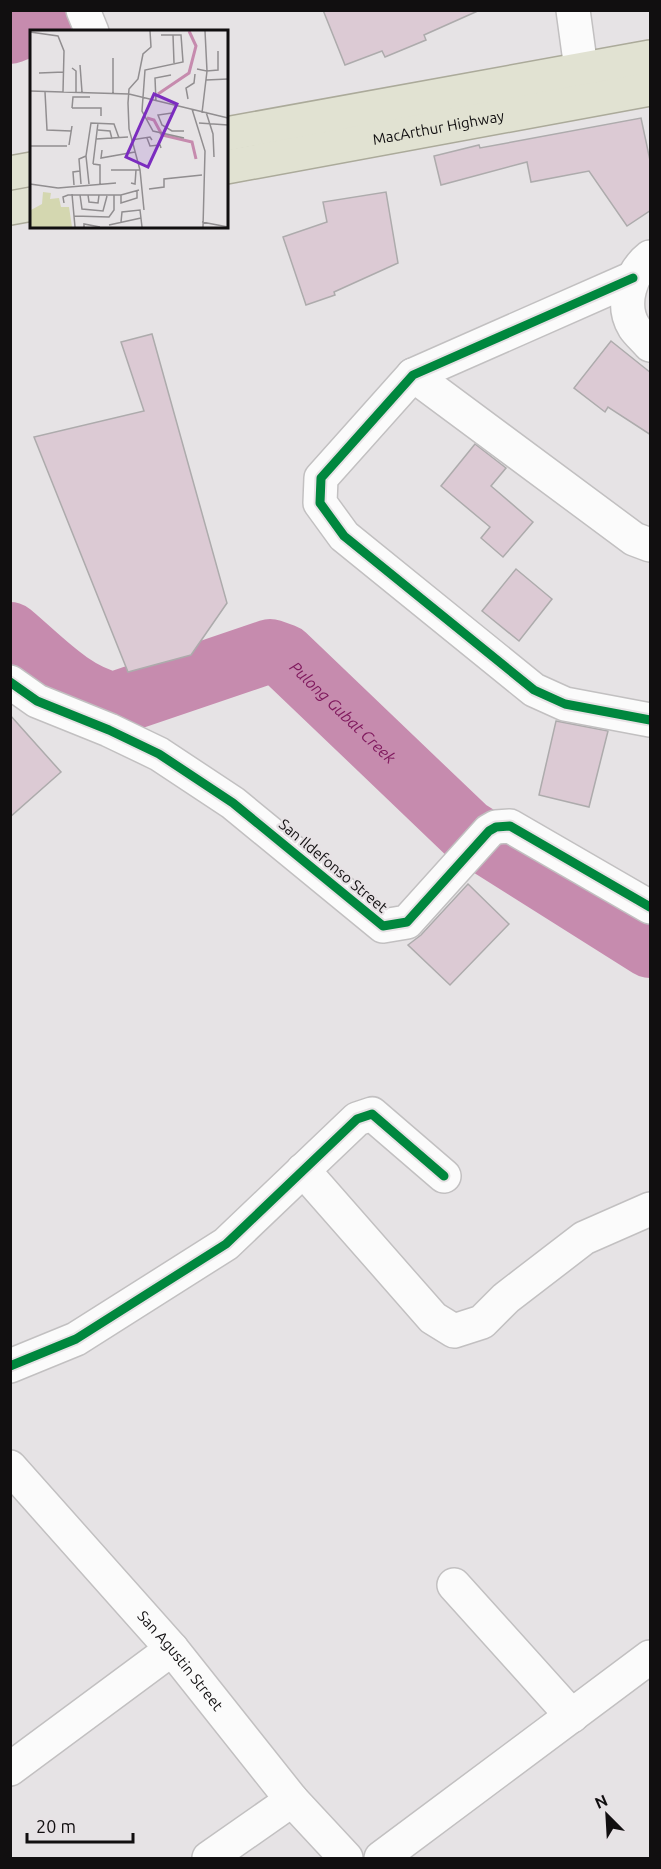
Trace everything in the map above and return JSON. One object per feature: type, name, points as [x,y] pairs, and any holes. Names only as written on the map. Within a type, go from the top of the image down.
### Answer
[{"type":"highway","points":[[228,134],[651,57]]},
{"type":"highway","name":"MacArthur Highway","points":[[228,167],[651,89]]},
{"type":"highway","points":[[10,173],[30,170]]},
{"type":"highway","points":[[10,208],[30,204]]},
{"type":"street","points":[[83,10],[91,30]]},
{"type":"street","points":[[573,10],[586,102]]},
{"type":"street","points":[[642,267],[628,296],[628,308],[634,326],[651,345]]},
{"type":"street","points":[[642,267],[413,375],[321,478],[320,502],[344,536],[534,690],[566,704],[651,720]]},
{"type":"street","points":[[413,375],[634,539],[651,545]]},
{"type":"street","name":"San Ildefonso Street","points":[[10,682],[37,701],[109,730],[168,760],[234,803],[382,926],[407,922],[496,827],[510,826],[651,907]]},
{"type":"street","points":[[10,1366],[76,1339],[226,1244],[357,1119],[372,1114],[444,1176]]},
{"type":"street","points":[[303,1170],[433,1318],[454,1331],[482,1322],[506,1298],[584,1238],[651,1209]]},
{"type":"street","name":"San Agustin Street","points":[[10,1467],[172,1649],[292,1800],[346,1858]]},
{"type":"street","points":[[454,1585],[572,1716]]},
{"type":"street","points":[[10,1769],[172,1649]]},
{"type":"street","points":[[381,1858],[651,1657]]},
{"type":"street","points":[[209,1858],[292,1800]]},
{"type":"building","points":[[323,10],[480,10],[424,35],[426,40],[385,57],[382,51],[345,65]]},
{"type":"building","points":[[641,118],[651,165],[651,210],[627,226],[589,171],[531,182],[527,162],[441,185],[434,156],[479,145],[480,148]]},
{"type":"building","points":[[386,192],[398,263],[334,292],[335,295],[306,305],[283,237],[327,222],[323,202]]},
{"type":"building","points":[[152,334],[227,603],[191,655],[128,672],[34,437],[144,411],[121,342]]},
{"type":"building","points":[[611,341],[651,373],[651,435],[608,407],[605,412],[574,388]]},
{"type":"building","points":[[475,444],[506,468],[491,486],[533,522],[503,557],[481,538],[490,527],[441,486]]},
{"type":"building","points":[[516,569],[552,599],[519,641],[482,611]]},
{"type":"building","points":[[10,715],[61,772],[10,817]]},
{"type":"building","points":[[556,721],[608,731],[589,807],[539,795]]},
{"type":"building","points":[[468,884],[509,924],[450,985],[408,945],[421,935]]},
{"type":"waterway","name":"Pulong Gubat Creek","points":[[10,32],[49,16]]},
{"type":"waterway","name":"Pulong Gubat Creek","points":[[10,634],[71,685],[99,700],[114,704],[270,651],[284,656],[466,830],[650,946]]},
{"type":"cycle path","points":[[633,278],[413,375],[321,478],[320,503],[344,536],[534,690],[565,704],[650,720]]},
{"type":"cycle path","points":[[10,682],[37,701],[109,730],[159,754],[233,803],[383,926],[407,922],[489,831],[496,827],[510,826],[650,907]]},
{"type":"cycle path","points":[[10,1366],[76,1339],[226,1244],[357,1119],[372,1114],[444,1176]]}]
